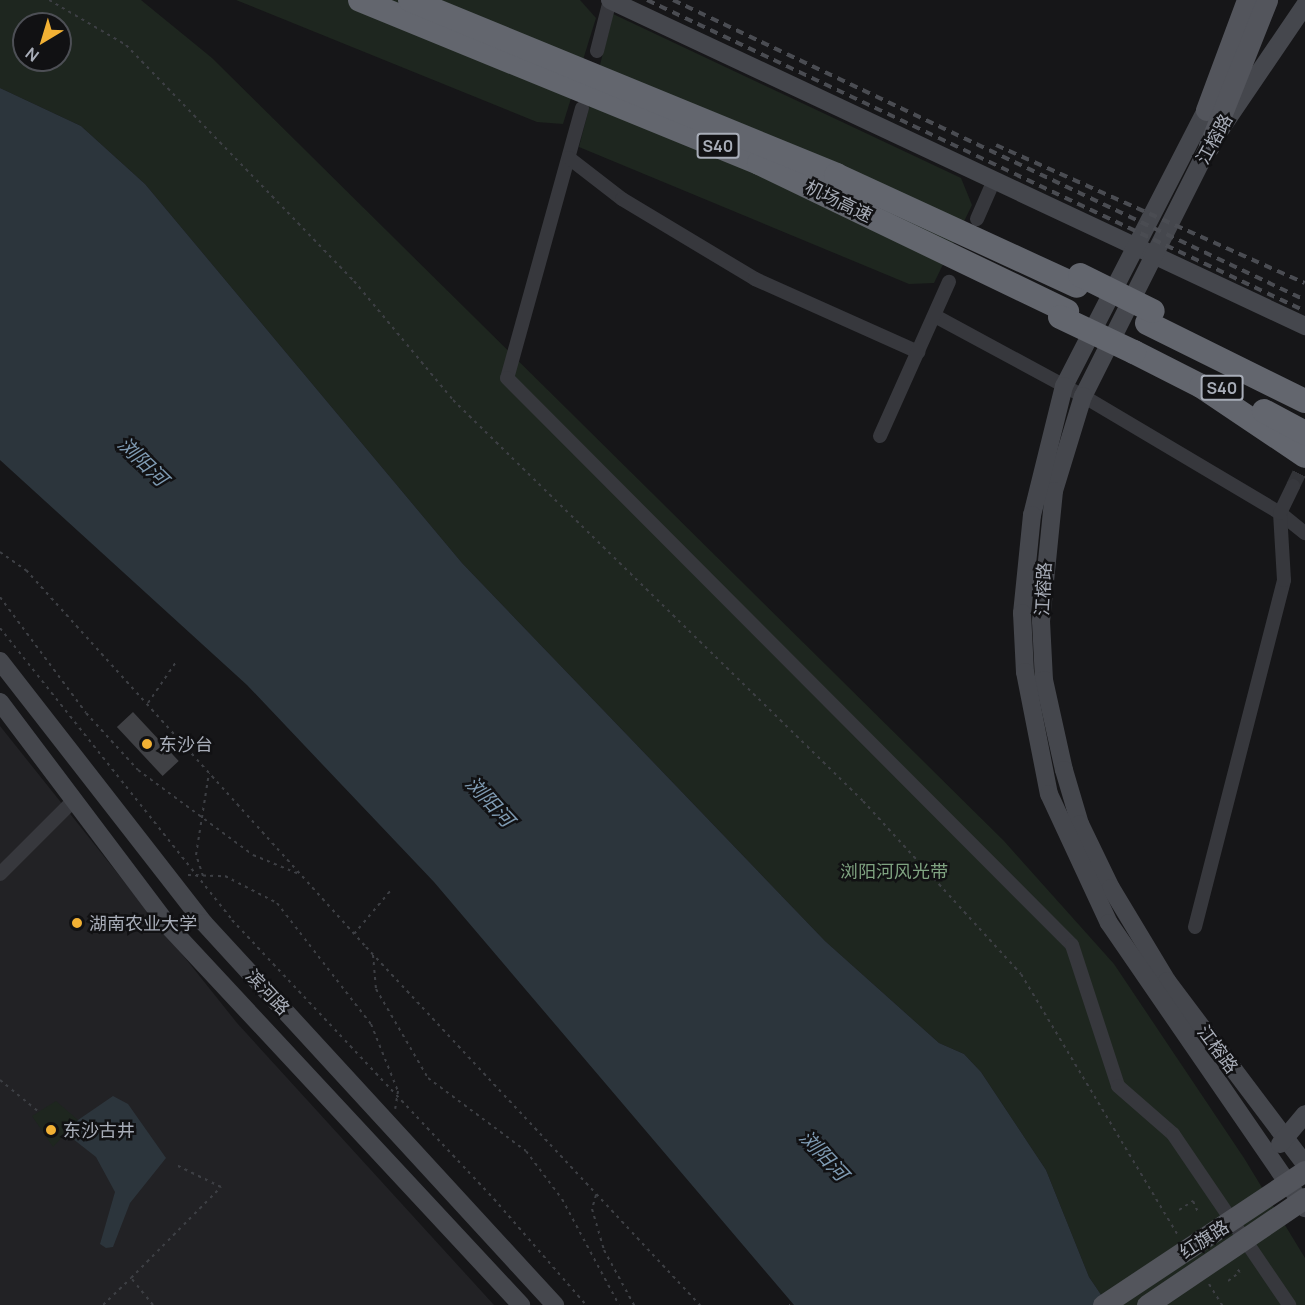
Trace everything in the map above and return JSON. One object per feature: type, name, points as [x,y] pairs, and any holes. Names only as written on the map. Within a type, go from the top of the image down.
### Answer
[{"type":"highway","name":"机场高速","points":[[360,0],[835,199],[1064,314],[1143,332],[1305,401]]},
{"type":"highway","name":"机场高速","points":[[410,0],[836,175],[989,246],[1078,281],[1143,332],[1305,433]]},
{"type":"highway","points":[[1143,332],[1305,389]]},
{"type":"highway","points":[[1143,332],[1201,386],[1305,456]]},
{"type":"main road","points":[[610,0],[1305,326]]},
{"type":"main road","points":[[1206,110],[1247,0]]},
{"type":"main road","points":[[1209,146],[1267,0]]},
{"type":"main road","name":"江榕路","points":[[1305,5],[1209,146],[1083,396],[1054,491],[1041,621],[1044,680],[1064,770],[1080,824],[1137,936],[1305,1164]]},
{"type":"main road","name":"江榕路","points":[[1206,110],[1134,246],[1064,386],[1032,514],[1022,614],[1034,734],[1048,794],[1115,933],[1305,1208]]},
{"type":"main road","name":"滨河路","points":[[0,661],[166,875],[555,1305]]},
{"type":"main road","name":"滨河路","points":[[0,702],[171,929],[521,1305]]},
{"type":"main road","points":[[1273,1159],[1284,1133],[1305,1114]]},
{"type":"main road","name":"红旗路","points":[[1103,1305],[1305,1171]]},
{"type":"main road","name":"红旗路","points":[[1147,1305],[1305,1198]]},
{"type":"street","points":[[597,51],[610,0]]},
{"type":"street","points":[[582,108],[507,378],[1072,945],[1118,1086],[1173,1134],[1289,1305]]},
{"type":"street","points":[[569,158],[622,199],[756,279],[918,352]]},
{"type":"street","points":[[977,219],[994,180]]},
{"type":"street","points":[[880,436],[949,282]]},
{"type":"street","points":[[935,315],[1083,396],[1280,513],[1305,533]]},
{"type":"street","points":[[1195,927],[1284,579],[1280,513],[1293,486]]},
{"type":"street","points":[[0,874],[74,800]]},
{"type":"path","points":[[49,0],[126,45],[354,281],[453,400],[863,801],[1022,974],[1180,1237]]},
{"type":"path","points":[[0,552],[26,570],[373,955],[699,1305]]},
{"type":"path","points":[[0,597],[86,713],[138,770],[200,819],[253,855],[300,874]]},
{"type":"path","points":[[0,628],[198,876],[305,1002],[397,1097],[586,1305]]},
{"type":"path","points":[[147,703],[176,662]]},
{"type":"path","points":[[203,876],[196,855],[209,772]]},
{"type":"path","points":[[166,875],[225,876],[277,903],[371,1024],[397,1097],[393,1127]]},
{"type":"path","points":[[354,934],[391,890]]},
{"type":"path","points":[[373,955],[376,989],[428,1078],[526,1151],[562,1199],[619,1305]]},
{"type":"path","points":[[0,1080],[39,1112]]},
{"type":"path","points":[[103,1305],[221,1186],[176,1165]]},
{"type":"path","points":[[596,1194],[592,1209],[604,1250],[633,1303],[627,1305]]},
{"type":"path","points":[[1179,1210],[1194,1201],[1198,1212]]},
{"type":"path","points":[[1228,1281],[1240,1272],[1231,1262]]},
{"type":"path","points":[[1204,1276],[1222,1305]]},
{"type":"path","points":[[131,1278],[153,1305]]},
{"type":"shaded area","name":"湖南农业大学","points":[[0,726],[237,1023],[494,1305],[0,1305]]},
{"type":"green space","name":"浏阳河风光带","points":[[0,0],[141,0],[212,58],[1004,841],[1114,964],[1244,1158],[1305,1258],[1305,1305],[1108,1305],[1089,1277],[1046,1170],[981,1072],[964,1054],[939,1043],[825,941],[462,563],[145,184],[81,126],[0,88]]},
{"type":"green space","points":[[236,0],[580,0],[596,18],[563,124],[537,122]]},
{"type":"green space","points":[[613,14],[961,178],[972,205],[934,283],[909,284],[579,147]]},
{"type":"green space","points":[[56,1101],[78,1120],[53,1147],[32,1116]]},
{"type":"water","name":"浏阳河","points":[[0,88],[81,126],[145,184],[462,563],[825,941],[939,1043],[964,1054],[981,1072],[1046,1170],[1089,1277],[1108,1305],[794,1305],[434,882],[247,685],[0,460]]},
{"type":"water","points":[[113,1096],[128,1104],[166,1158],[130,1203],[113,1247],[106,1248],[100,1244],[115,1192],[96,1157],[68,1135],[78,1120]]},
{"type":"building","name":"东沙台","points":[[133,712],[179,761],[163,776],[117,727]]},
{"type":"building","name":"东沙古井","points":[[53,1123],[58,1133],[48,1137],[44,1128]]},
{"type":"tunnel","points":[[1293,486],[1305,461]]},
{"type":"railway","points":[[647,0],[1305,311]]},
{"type":"railway","points":[[673,0],[1305,300]]},
{"type":"railway","points":[[996,145],[1305,283]]},
{"type":"place","name":"东沙台","points":[[147,744]]},
{"type":"place","name":"湖南农业大学","points":[[77,923]]},
{"type":"place","name":"东沙古井","points":[[51,1130]]}]
